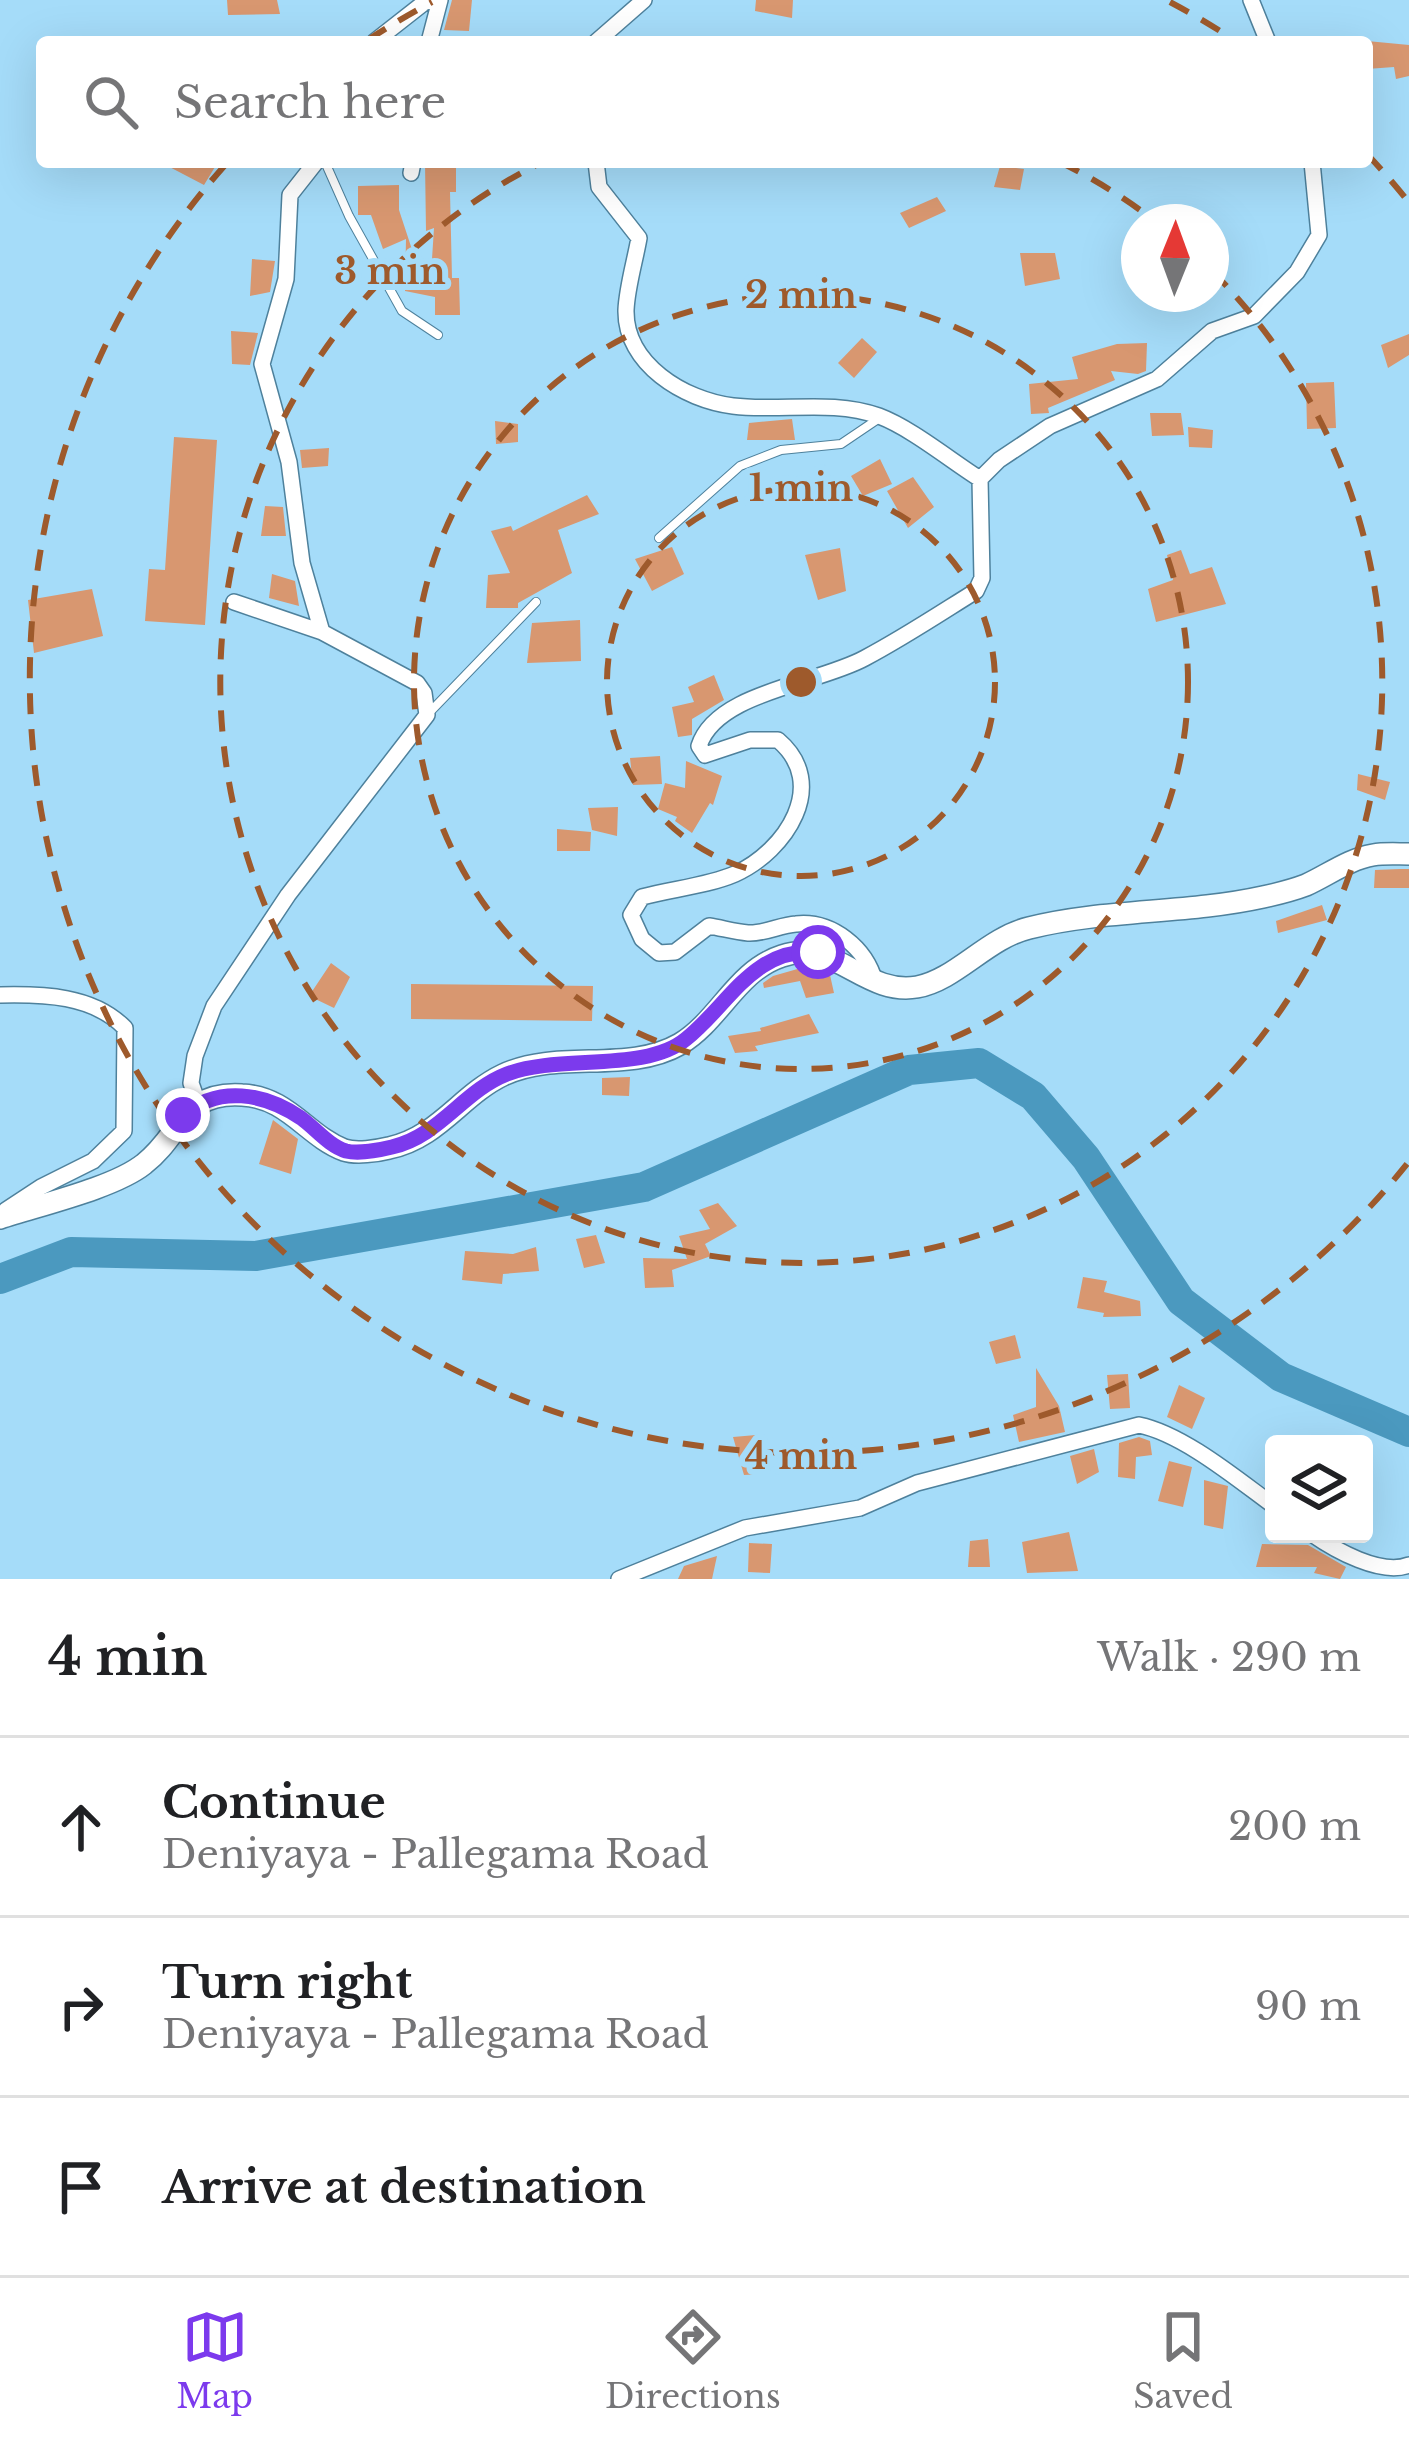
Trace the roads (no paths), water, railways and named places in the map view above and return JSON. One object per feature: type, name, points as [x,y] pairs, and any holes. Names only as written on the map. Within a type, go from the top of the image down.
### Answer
[{"type":"main road","points":[[0,1216],[143,1166],[198,1102],[240,1094],[269,1100],[346,1151],[388,1148],[416,1140],[439,1126],[503,1075],[533,1066],[635,1057],[683,1042],[758,965],[785,955],[818,952],[848,965],[875,986],[918,987],[1028,928],[1259,898],[1303,886],[1372,855],[1409,854]]},
{"type":"street","points":[[382,36],[425,2],[438,0],[430,36]]},
{"type":"street","points":[[603,36],[644,0]]},
{"type":"street","points":[[1251,0],[1266,36]]},
{"type":"street","points":[[315,168],[290,195],[286,279],[262,364],[289,462],[302,563],[322,632]]},
{"type":"street","points":[[597,168],[599,187],[639,238],[626,309],[629,337],[653,372],[730,406],[832,407],[880,417],[980,479]]},
{"type":"street","points":[[875,986],[871,965],[848,941],[823,925],[796,924],[752,934],[709,926],[675,952],[659,953],[642,939],[632,915],[642,897],[736,874],[774,845],[802,803],[802,774],[794,753],[778,740],[750,740],[705,755],[699,746],[704,729],[732,707],[860,661],[976,592],[982,578],[980,479],[999,460],[1050,426],[1157,379],[1212,331],[1254,316],[1297,272],[1319,235],[1313,168]]},
{"type":"street","points":[[198,1102],[191,1084],[195,1056],[214,1006],[288,895],[427,715],[417,682],[322,632],[234,602]]},
{"type":"street","points":[[0,995],[50,994],[111,1013],[125,1028],[124,1131],[93,1161],[41,1186],[0,1216]]},
{"type":"street","points":[[619,1579],[745,1528],[860,1508],[917,1484],[1138,1425],[1152,1427],[1220,1466],[1265,1499]]},
{"type":"street","points":[[1328,1543],[1350,1555],[1398,1569],[1409,1565]]},
{"type":"lane","points":[[324,168],[402,311],[438,335]]},
{"type":"lane","points":[[659,538],[740,466],[782,450],[841,444],[880,417]]},
{"type":"lane","points":[[427,715],[536,602]]},
{"type":"waterway","points":[[0,1279],[71,1252],[256,1256],[644,1187],[909,1070],[979,1063],[1033,1096],[1086,1158],[1181,1301],[1281,1377],[1409,1432]]}]
